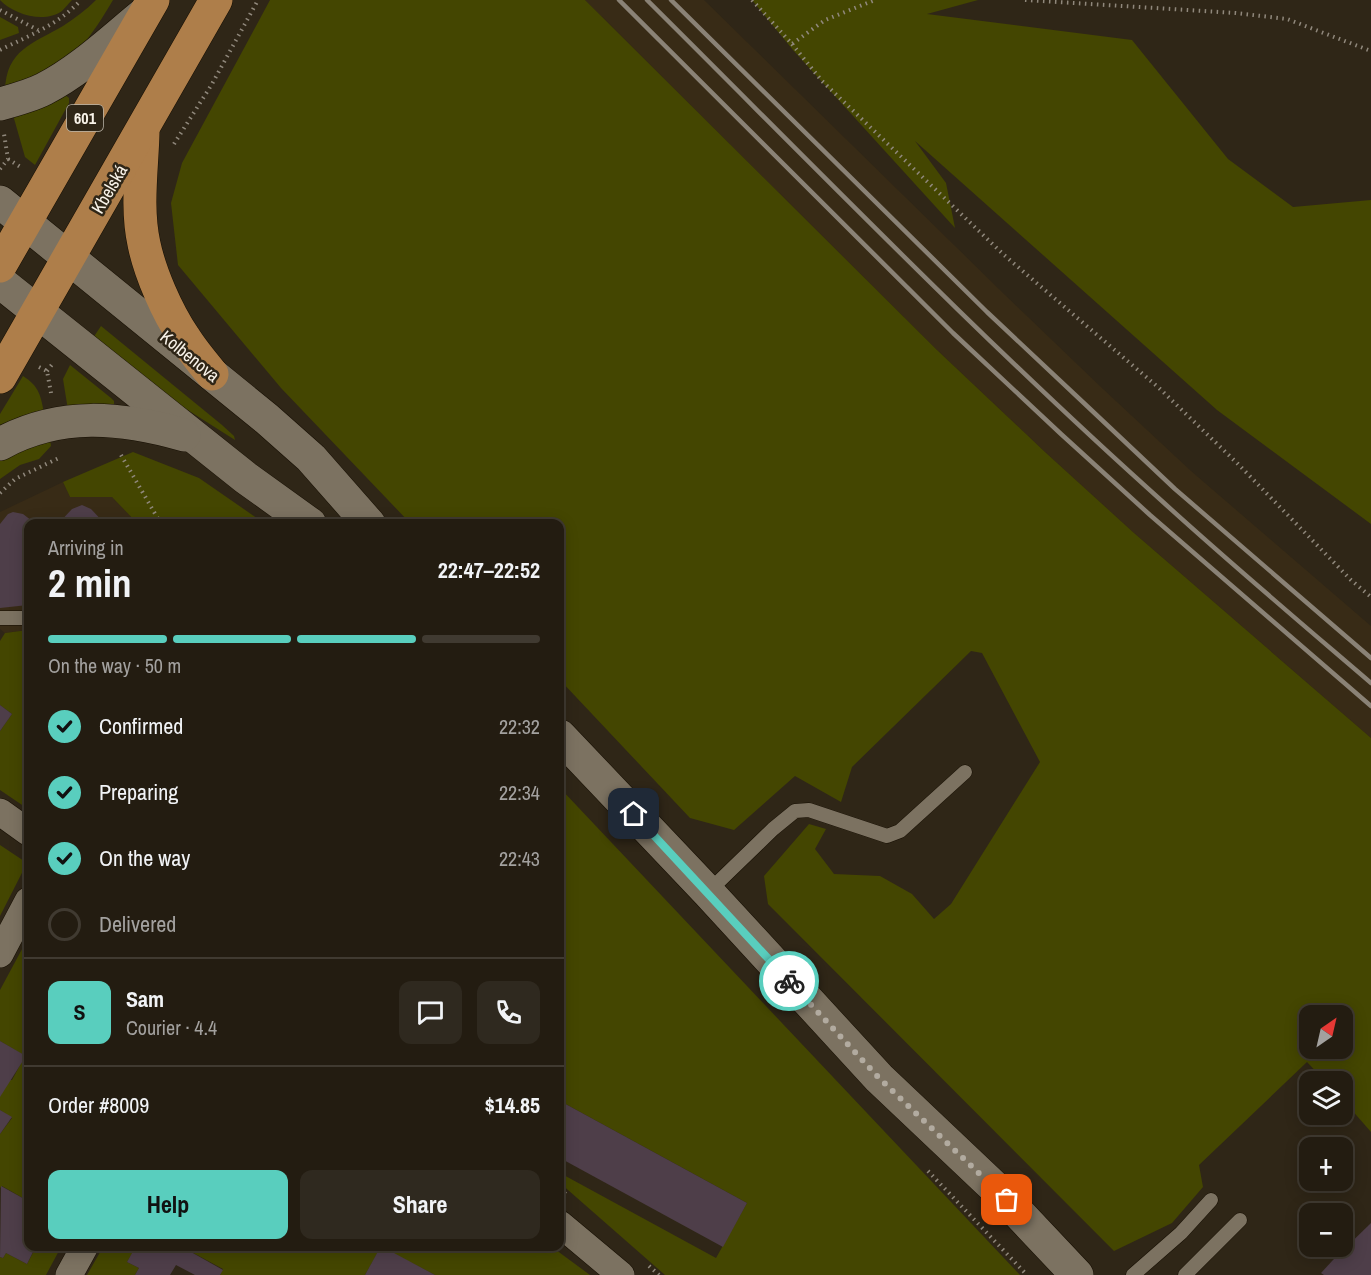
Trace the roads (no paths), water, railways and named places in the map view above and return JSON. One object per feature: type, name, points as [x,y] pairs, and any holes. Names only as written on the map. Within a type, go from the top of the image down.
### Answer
[{"type":"main road","name":"Kbelská","points":[[0,377],[216,0]]},
{"type":"main road","points":[[1,115],[22,98],[44,89],[64,76],[149,7]]},
{"type":"main road","name":"601","points":[[0,266],[12,212],[149,7]]},
{"type":"main road","points":[[143,129],[141,212],[143,242],[161,294],[183,336],[212,374]]},
{"type":"main road","name":"Kolbenova","points":[[12,212],[267,419],[311,458],[365,519]]},
{"type":"main road","points":[[0,282],[246,478],[303,519]]},
{"type":"main road","points":[[0,444],[57,423],[105,420],[140,423],[196,438]]},
{"type":"main road","points":[[564,740],[879,1078],[993,1186],[1077,1275]]},
{"type":"street","points":[[0,812],[24,829]]},
{"type":"street","points":[[0,954],[24,909]]},
{"type":"street","points":[[564,1227],[621,1275]]},
{"type":"street","points":[[69,1275],[82,1251]]},
{"type":"lane","points":[[0,618],[24,618]]},
{"type":"lane","points":[[708,892],[773,829],[795,812],[809,810],[886,836],[900,831],[965,772]]},
{"type":"lane","points":[[1133,1275],[1181,1233],[1211,1200]]},
{"type":"lane","points":[[1185,1275],[1240,1220]]},
{"type":"railway","points":[[619,0],[953,333],[1150,515],[1371,706]]},
{"type":"railway","points":[[647,0],[1031,380],[1189,525],[1371,683]]},
{"type":"railway","points":[[671,0],[987,312],[1175,489],[1371,658]]}]
